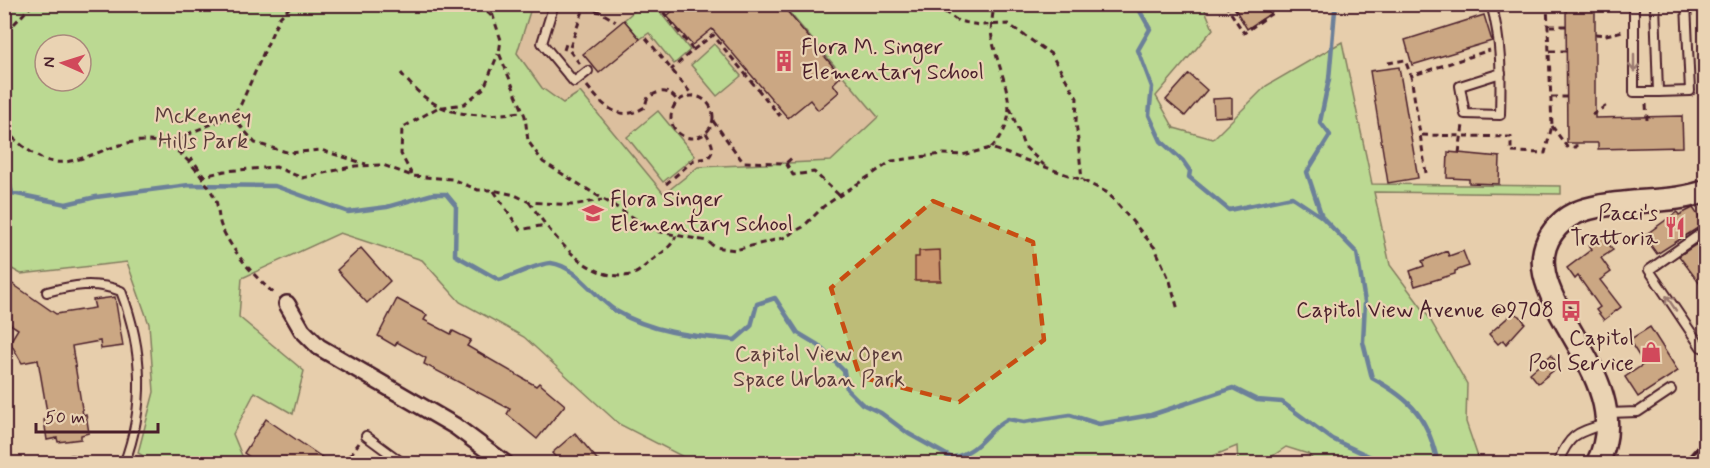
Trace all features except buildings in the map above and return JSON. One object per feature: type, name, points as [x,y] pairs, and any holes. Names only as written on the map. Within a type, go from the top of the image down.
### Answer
[{"type":"main road","points":[[1597,464],[1605,443],[1608,418],[1598,381],[1548,287],[1542,267],[1544,246],[1552,231],[1566,218],[1578,213],[1605,206],[1702,196]]},
{"type":"street","points":[[287,304],[302,330],[319,347],[455,426],[506,464]]},
{"type":"lane","points":[[554,4],[542,43],[574,82],[588,70]]},
{"type":"lane","points":[[1491,4],[1500,47],[1501,73],[1500,115],[1466,114],[1460,86],[1501,73]]},
{"type":"lane","points":[[1634,4],[1634,92],[1690,91],[1686,4]]},
{"type":"lane","points":[[1654,4],[1658,92]]},
{"type":"lane","points":[[1706,230],[1649,270],[1701,347],[1706,344]]},
{"type":"lane","points":[[47,292],[78,284],[107,286],[121,291],[132,319],[141,398],[135,435],[124,464]]},
{"type":"lane","points":[[1560,464],[1558,462],[1565,445],[1574,434],[1608,418],[1638,411],[1671,390]]},
{"type":"lane","points":[[366,436],[404,464]]},
{"type":"lane","points":[[4,445],[6,464]]},
{"type":"lane","points":[[387,464],[392,456]]},
{"type":"path","points":[[4,26],[14,25],[33,4]]},
{"type":"path","points":[[169,146],[192,132],[232,116],[241,104],[279,18],[293,4]]},
{"type":"path","points":[[480,4],[494,19]]},
{"type":"path","points":[[412,176],[401,154],[402,128],[437,108],[464,104],[484,88],[499,53],[501,40],[489,4]]},
{"type":"path","points":[[657,4],[693,50]]},
{"type":"path","points":[[925,4],[935,5],[958,21],[979,25],[1008,24],[1051,54],[1077,98],[1076,121],[1083,180]]},
{"type":"path","points":[[994,4],[991,35],[1010,106],[1024,146],[1046,167]]},
{"type":"path","points":[[1225,4],[1244,33],[1285,4]]},
{"type":"path","points":[[1422,135],[1511,137],[1511,152],[1545,153],[1552,126],[1550,26],[1547,4]]},
{"type":"path","points":[[567,41],[564,51],[577,67],[580,64],[569,50],[584,8],[598,11],[616,21]]},
{"type":"path","points":[[1550,26],[1566,26]]},
{"type":"path","points":[[1595,34],[1606,35],[1634,28]]},
{"type":"path","points":[[670,70],[713,35],[780,116]]},
{"type":"path","points":[[646,38],[693,96],[700,98],[710,107],[712,121],[731,142],[743,162],[786,163],[794,156]]},
{"type":"path","points":[[1411,76],[1500,47]]},
{"type":"path","points":[[1550,51],[1567,51]]},
{"type":"path","points":[[499,53],[523,112],[528,141],[543,162],[655,231],[707,241],[715,247],[735,250],[783,238],[803,227],[824,206],[892,161],[942,154],[962,155],[991,148],[1083,180],[1108,193],[1155,248],[1170,281],[1178,310]]},
{"type":"path","points":[[1388,63],[1405,60],[1411,76],[1422,135],[1426,173]]},
{"type":"path","points":[[401,73],[415,91],[437,108],[457,112],[523,112]]},
{"type":"path","points":[[580,78],[605,106],[623,115],[645,107],[647,99],[660,91],[669,92],[678,102]]},
{"type":"path","points":[[1646,92],[1647,120]]},
{"type":"path","points":[[693,96],[678,102],[671,117],[675,129],[680,134],[693,138],[706,132],[712,121]]},
{"type":"path","points":[[1551,97],[1567,97]]},
{"type":"path","points":[[1592,115],[1607,105]]},
{"type":"path","points":[[991,148],[1008,127],[1010,106]]},
{"type":"path","points":[[1459,153],[1460,136],[1466,114]]},
{"type":"path","points":[[232,116],[255,142],[290,153],[321,150],[370,165]]},
{"type":"path","points":[[1552,126],[1567,147],[1576,147],[1576,143]]},
{"type":"path","points":[[4,130],[42,159],[57,163],[74,161],[120,144],[137,141],[169,146],[182,154],[189,162],[216,200],[222,229],[256,279],[263,285]]},
{"type":"path","points":[[182,154],[192,132]]},
{"type":"path","points":[[666,184],[694,160],[708,158],[713,152],[713,144],[706,132]]},
{"type":"path","points":[[189,162],[192,159],[204,176],[225,171],[276,167],[302,178],[355,166],[383,165],[412,176],[452,179],[478,190],[493,190],[515,195],[529,202],[572,205],[603,199]]},
{"type":"path","points":[[786,163],[793,175],[814,172],[840,196]]},
{"type":"path","points":[[493,190],[520,230],[545,225]]},
{"type":"path","points":[[529,202],[563,247],[584,263],[606,273],[632,275],[670,248],[676,236]]},
{"type":"path","points":[[344,464],[358,443]]},
{"type":"highlighted area","points":[[933,201],[1033,242],[1044,340],[959,402],[860,377],[831,288]]},
{"type":"shaded area","name":"Flora Singer Elementary School","points":[[532,5],[1066,5],[719,441],[473,187]]},
{"type":"green space","points":[[4,5],[532,5],[517,53],[542,88],[563,103],[580,92],[664,194],[698,167],[831,161],[878,117],[783,5],[1203,5],[1213,29],[1156,96],[1174,128],[1213,139],[1266,86],[1342,42],[1372,184],[1561,186],[1561,194],[1374,192],[1390,265],[1428,316],[1467,384],[1466,422],[1480,463],[1316,463],[1308,454],[1286,447],[1262,463],[1238,463],[1237,446],[1208,458],[1208,464],[695,463],[619,424],[524,337],[460,302],[422,260],[340,233],[242,278],[239,317],[304,371],[293,414],[255,392],[233,434],[245,463],[155,463],[138,453],[154,392],[149,324],[127,262],[21,274],[5,265]]},
{"type":"green space","points":[[641,5],[656,7],[690,50],[674,64],[649,33],[640,39],[624,20]]},
{"type":"green space","points":[[714,44],[741,76],[717,96],[691,65]]},
{"type":"green space","points":[[658,111],[695,156],[663,182],[627,137]]},
{"type":"waterway","points":[[1136,4],[1150,29],[1138,50],[1152,87],[1149,115],[1161,141],[1183,161],[1190,171],[1189,177],[1229,210],[1292,197],[1322,217],[1357,253],[1365,302],[1363,342],[1372,378],[1398,394],[1416,412],[1429,434],[1438,464]]},
{"type":"waterway","points":[[1322,217],[1307,172],[1330,135],[1320,122],[1329,79],[1335,10],[1340,4]]},
{"type":"waterway","points":[[4,163],[12,193],[66,204],[96,197],[189,185],[275,186],[348,212],[387,207],[433,194],[446,194],[456,206],[455,255],[499,280],[546,263],[560,265],[577,276],[608,305],[630,318],[659,329],[735,340],[751,326],[757,304],[775,298],[798,333],[818,345],[844,371],[847,389],[862,404],[881,413],[909,434],[952,458],[971,450],[993,429],[1008,419],[1024,422],[1070,415],[1099,424],[1151,415],[1233,388],[1257,400],[1282,402],[1332,439],[1386,464]]},
{"type":"railway","points":[[1683,464],[1706,439]]},
{"type":"railway","points":[[1697,464],[1706,454]]},
{"type":"place","name":"Flora M. Singer Elementary School","points":[[784,61]]},
{"type":"place","name":"Flora Singer Elementary School","points":[[593,213]]},
{"type":"place","name":"Pacci's Trattoria","points":[[1675,227]]},
{"type":"place","name":"Capitol View Avenue @9708","points":[[1571,311]]},
{"type":"place","name":"Capitol Pool Service","points":[[1651,352]]},
{"type":"park label","name":"McKenney Hills Park","points":[[203,130]]},
{"type":"park label","name":"Capitol View Open Space Urban Park","points":[[819,368]]}]
